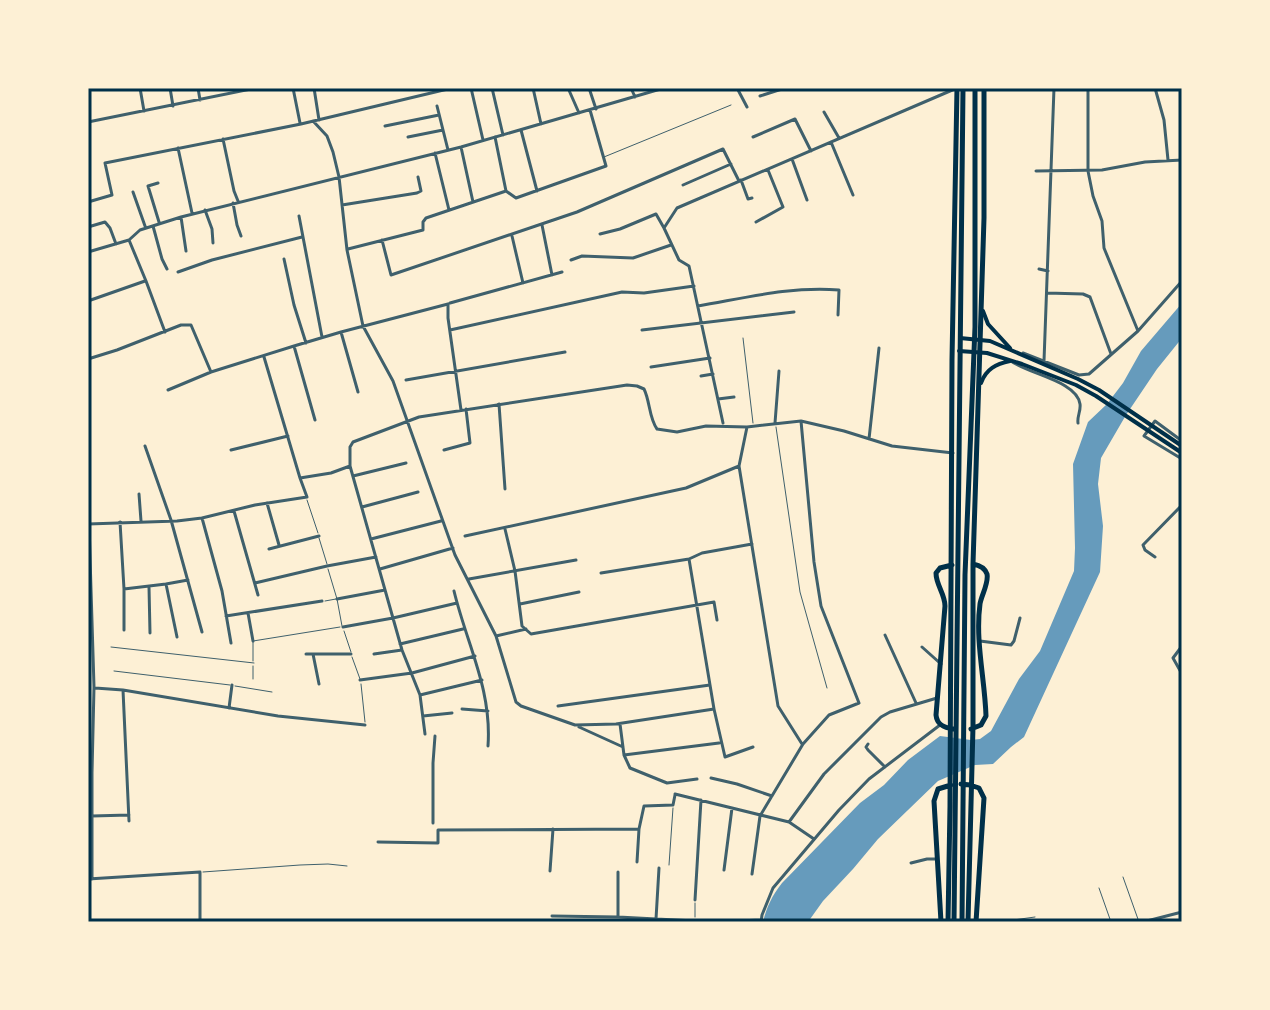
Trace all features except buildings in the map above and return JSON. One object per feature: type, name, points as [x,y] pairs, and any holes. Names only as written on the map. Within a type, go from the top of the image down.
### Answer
[{"type":"highway","points":[[951,922],[957,575],[952,371],[957,88]]},
{"type":"highway","points":[[951,922],[952,565],[963,88]]},
{"type":"highway","points":[[975,88],[978,339]]},
{"type":"highway","points":[[968,922],[984,88]]},
{"type":"highway","points":[[975,197],[984,197]]},
{"type":"highway","points":[[962,922],[965,575],[976,393]]},
{"type":"highway","points":[[952,565],[936,573],[945,606],[937,719],[940,725],[948,728],[971,729],[984,722],[986,712],[979,608],[987,574],[982,567],[973,564]]},
{"type":"highway","points":[[941,922],[934,801],[936,791],[946,785],[966,784],[979,788],[984,802],[976,922]]},
{"type":"main road","points":[[982,309],[988,324],[1015,352]]},
{"type":"main road","points":[[959,338],[990,341],[1089,384],[1182,443]]},
{"type":"main road","points":[[959,351],[977,352],[1022,364],[1086,390],[1182,456]]},
{"type":"main road","points":[[976,393],[986,373],[998,364],[1011,361]]},
{"type":"street","points":[[140,88],[144,111]]},
{"type":"street","points":[[170,88],[173,106]]},
{"type":"street","points":[[198,88],[200,100]]},
{"type":"street","points":[[88,122],[256,88]]},
{"type":"street","points":[[293,88],[301,124]]},
{"type":"street","points":[[314,88],[319,120]]},
{"type":"street","points":[[88,202],[112,195],[105,163],[301,124],[452,88]]},
{"type":"street","points":[[471,88],[483,140]]},
{"type":"street","points":[[492,88],[503,135]]},
{"type":"street","points":[[533,88],[541,124]]},
{"type":"street","points":[[568,88],[579,113]]},
{"type":"street","points":[[589,88],[596,109]]},
{"type":"street","points":[[631,88],[635,97]]},
{"type":"street","points":[[88,252],[129,240],[140,230],[192,213],[461,147],[664,88]]},
{"type":"street","points":[[737,88],[747,107]]},
{"type":"street","points":[[760,96],[785,88]]},
{"type":"street","points":[[664,228],[677,208],[957,88]]},
{"type":"street","points":[[1044,361],[1054,88]]},
{"type":"street","points":[[1088,88],[1088,171],[1093,196],[1102,221],[1104,248],[1138,331]]},
{"type":"street","points":[[1155,88],[1164,120],[1168,160]]},
{"type":"street","points":[[437,106],[448,150]]},
{"type":"street","points":[[495,137],[506,191],[516,198],[606,166],[590,110]]},
{"type":"street","points":[[824,112],[839,138]]},
{"type":"street","points":[[385,126],[439,115]]},
{"type":"street","points":[[753,137],[795,119],[811,151]]},
{"type":"street","points":[[313,121],[331,144],[339,177],[347,250],[363,326],[389,373],[442,521],[496,636],[516,702],[623,747]]},
{"type":"street","points":[[408,137],[443,130]]},
{"type":"street","points":[[521,130],[537,191]]},
{"type":"street","points":[[223,139],[239,202]]},
{"type":"street","points":[[831,142],[853,195]]},
{"type":"street","points":[[461,147],[473,203]]},
{"type":"street","points":[[178,148],[192,213]]},
{"type":"street","points":[[382,240],[391,275],[577,212],[723,149],[748,199],[752,198]]},
{"type":"street","points":[[435,153],[449,210]]},
{"type":"street","points":[[792,159],[807,200]]},
{"type":"street","points":[[1036,171],[1088,171],[1182,160]]},
{"type":"street","points":[[683,185],[731,164]]},
{"type":"street","points":[[756,222],[783,207],[768,170]]},
{"type":"street","points":[[342,205],[417,193],[421,191],[418,177]]},
{"type":"street","points":[[158,183],[148,186],[159,223]]},
{"type":"street","points":[[347,250],[423,230],[426,218],[506,191]]},
{"type":"street","points":[[133,192],[145,228]]},
{"type":"street","points":[[233,203],[241,236]]},
{"type":"street","points":[[205,210],[213,243]]},
{"type":"street","points":[[600,234],[656,214],[679,260],[689,266],[724,425]]},
{"type":"street","points":[[299,216],[322,337]]},
{"type":"street","points":[[181,217],[186,251]]},
{"type":"street","points":[[88,227],[105,222],[116,244]]},
{"type":"street","points":[[542,225],[552,275]]},
{"type":"street","points":[[153,226],[167,269]]},
{"type":"street","points":[[511,235],[523,283]]},
{"type":"street","points":[[178,272],[302,237]]},
{"type":"street","points":[[176,241],[185,239]]},
{"type":"street","points":[[129,240],[165,332]]},
{"type":"street","points":[[571,260],[582,256],[633,258],[671,245]]},
{"type":"street","points":[[284,259],[306,343]]},
{"type":"street","points":[[1039,269],[1048,271]]},
{"type":"street","points":[[168,390],[211,372],[322,337],[562,272]]},
{"type":"street","points":[[88,301],[146,281]]},
{"type":"street","points":[[1015,352],[1079,375],[1091,373],[1138,331],[1182,281]]},
{"type":"street","points":[[450,330],[622,292],[644,293],[694,286]]},
{"type":"street","points":[[698,306],[815,288],[839,290],[838,315]]},
{"type":"street","points":[[1047,293],[1090,297],[1111,355]]},
{"type":"street","points":[[444,450],[470,443],[456,371],[448,304]]},
{"type":"street","points":[[642,330],[794,312]]},
{"type":"street","points":[[88,359],[181,325],[191,325],[211,372]]},
{"type":"street","points":[[341,332],[358,392]]},
{"type":"street","points":[[294,346],[315,420]]},
{"type":"street","points":[[869,439],[879,348]]},
{"type":"street","points":[[406,380],[565,352]]},
{"type":"street","points":[[200,922],[200,872],[90,879],[94,687],[88,524],[202,518],[307,497],[264,357]]},
{"type":"street","points":[[651,367],[710,358]]},
{"type":"street","points":[[1011,361],[1070,389],[1080,404],[1078,423]]},
{"type":"street","points":[[775,424],[779,371]]},
{"type":"street","points":[[701,376],[713,374]]},
{"type":"street","points":[[425,734],[420,695],[400,644],[350,466],[353,442],[419,417],[627,385],[644,389],[657,429],[677,432],[724,425],[747,427],[801,421],[909,449],[956,453]]},
{"type":"street","points":[[718,399],[734,397]]},
{"type":"street","points":[[499,404],[505,489]]},
{"type":"street","points":[[752,874],[760,816],[803,744],[829,715],[859,703],[821,606],[801,421]]},
{"type":"street","points":[[1182,443],[1155,421],[1144,436],[1182,456]]},
{"type":"street","points":[[747,427],[739,466],[778,706],[803,744]]},
{"type":"street","points":[[231,450],[288,436]]},
{"type":"street","points":[[145,446],[171,520],[202,632]]},
{"type":"street","points":[[353,476],[406,463]]},
{"type":"street","points":[[300,478],[350,466]]},
{"type":"street","points":[[465,536],[686,488],[739,466]]},
{"type":"street","points":[[362,507],[418,492]]},
{"type":"street","points":[[139,494],[141,521]]},
{"type":"street","points":[[267,503],[279,545]]},
{"type":"street","points":[[1155,557],[1143,545],[1182,505]]},
{"type":"street","points":[[234,511],[258,595]]},
{"type":"street","points":[[202,518],[222,591],[231,643]]},
{"type":"street","points":[[371,539],[442,521]]},
{"type":"street","points":[[120,522],[124,630]]},
{"type":"street","points":[[505,529],[515,571],[522,626],[531,634],[714,602],[717,620]]},
{"type":"street","points":[[269,549],[319,536]]},
{"type":"street","points":[[601,573],[689,559],[702,553],[752,544]]},
{"type":"street","points":[[379,569],[453,548]]},
{"type":"street","points":[[255,583],[376,557]]},
{"type":"street","points":[[689,559],[725,757],[753,747]]},
{"type":"street","points":[[468,580],[576,560]]},
{"type":"street","points":[[124,589],[188,580]]},
{"type":"street","points":[[166,584],[177,637]]},
{"type":"street","points":[[149,587],[150,633]]},
{"type":"street","points":[[337,599],[385,589]]},
{"type":"street","points":[[454,591],[482,680],[488,711],[488,746]]},
{"type":"street","points":[[520,604],[579,592]]},
{"type":"street","points":[[226,616],[322,601]]},
{"type":"street","points":[[343,627],[457,603]]},
{"type":"street","points":[[248,613],[253,641]]},
{"type":"street","points":[[980,641],[1011,645],[1020,618]]},
{"type":"street","points":[[400,644],[464,629]]},
{"type":"street","points":[[496,636],[526,629]]},
{"type":"street","points":[[885,635],[916,703]]},
{"type":"street","points":[[1182,646],[1173,658],[1182,674]]},
{"type":"street","points":[[922,647],[941,664]]},
{"type":"street","points":[[374,654],[402,650]]},
{"type":"street","points":[[306,654],[351,654]]},
{"type":"street","points":[[313,654],[319,684]]},
{"type":"street","points":[[360,680],[412,673],[475,656]]},
{"type":"street","points":[[420,695],[482,680]]},
{"type":"street","points":[[229,708],[232,685]]},
{"type":"street","points":[[558,706],[710,685]]},
{"type":"street","points":[[94,687],[278,716],[365,725]]},
{"type":"street","points":[[123,690],[129,821]]},
{"type":"street","points":[[789,822],[824,774],[881,717],[937,698]]},
{"type":"street","points":[[462,709],[488,711]]},
{"type":"street","points":[[575,725],[620,724],[714,709]]},
{"type":"street","points":[[423,716],[452,713]]},
{"type":"street","points":[[620,724],[624,755],[630,768],[667,783],[697,779]]},
{"type":"street","points":[[552,916],[761,921],[773,888],[814,839],[869,779],[940,725]]},
{"type":"street","points":[[433,823],[435,736]]},
{"type":"street","points":[[624,755],[721,742]]},
{"type":"street","points":[[868,744],[868,750],[885,767]]},
{"type":"street","points":[[711,778],[772,796]]},
{"type":"street","points":[[637,862],[644,806],[673,805],[675,794],[789,822],[814,839]]},
{"type":"street","points":[[695,900],[701,800]]},
{"type":"street","points":[[724,870],[732,808]]},
{"type":"street","points":[[92,816],[129,815]]},
{"type":"street","points":[[550,871],[553,829]]},
{"type":"street","points":[[378,842],[438,843],[438,830],[639,829]]},
{"type":"street","points":[[911,863],[937,859]]},
{"type":"street","points":[[656,919],[659,868]]},
{"type":"street","points":[[618,872],[618,917]]},
{"type":"street","points":[[1141,922],[1182,912]]},
{"type":"lane","points":[[603,157],[731,105]]},
{"type":"lane","points":[[743,338],[754,426]]},
{"type":"lane","points":[[775,424],[800,592],[827,688]]},
{"type":"lane","points":[[307,497],[360,680],[365,725]]},
{"type":"lane","points":[[322,601],[337,599]]},
{"type":"lane","points":[[253,679],[253,641],[343,627]]},
{"type":"lane","points":[[111,647],[254,663]]},
{"type":"lane","points":[[114,671],[272,692]]},
{"type":"lane","points":[[669,865],[673,805]]},
{"type":"lane","points":[[200,872],[347,866]]},
{"type":"lane","points":[[1123,877],[1141,922]]},
{"type":"lane","points":[[1099,888],[1111,922]]},
{"type":"lane","points":[[695,900],[695,921]]},
{"type":"lane","points":[[999,922],[1035,917]]},
{"type":"water","points":[[1182,303],[1182,338],[1157,369],[1101,458],[1098,484],[1103,526],[1100,572],[1024,737],[993,764],[975,765],[938,781],[878,839],[808,922],[763,922],[770,901],[782,883],[860,803],[884,785],[908,760],[940,736],[971,740],[980,739],[991,731],[1019,679],[1040,651],[1074,571],[1073,464],[1088,422],[1107,404],[1141,351]]}]
